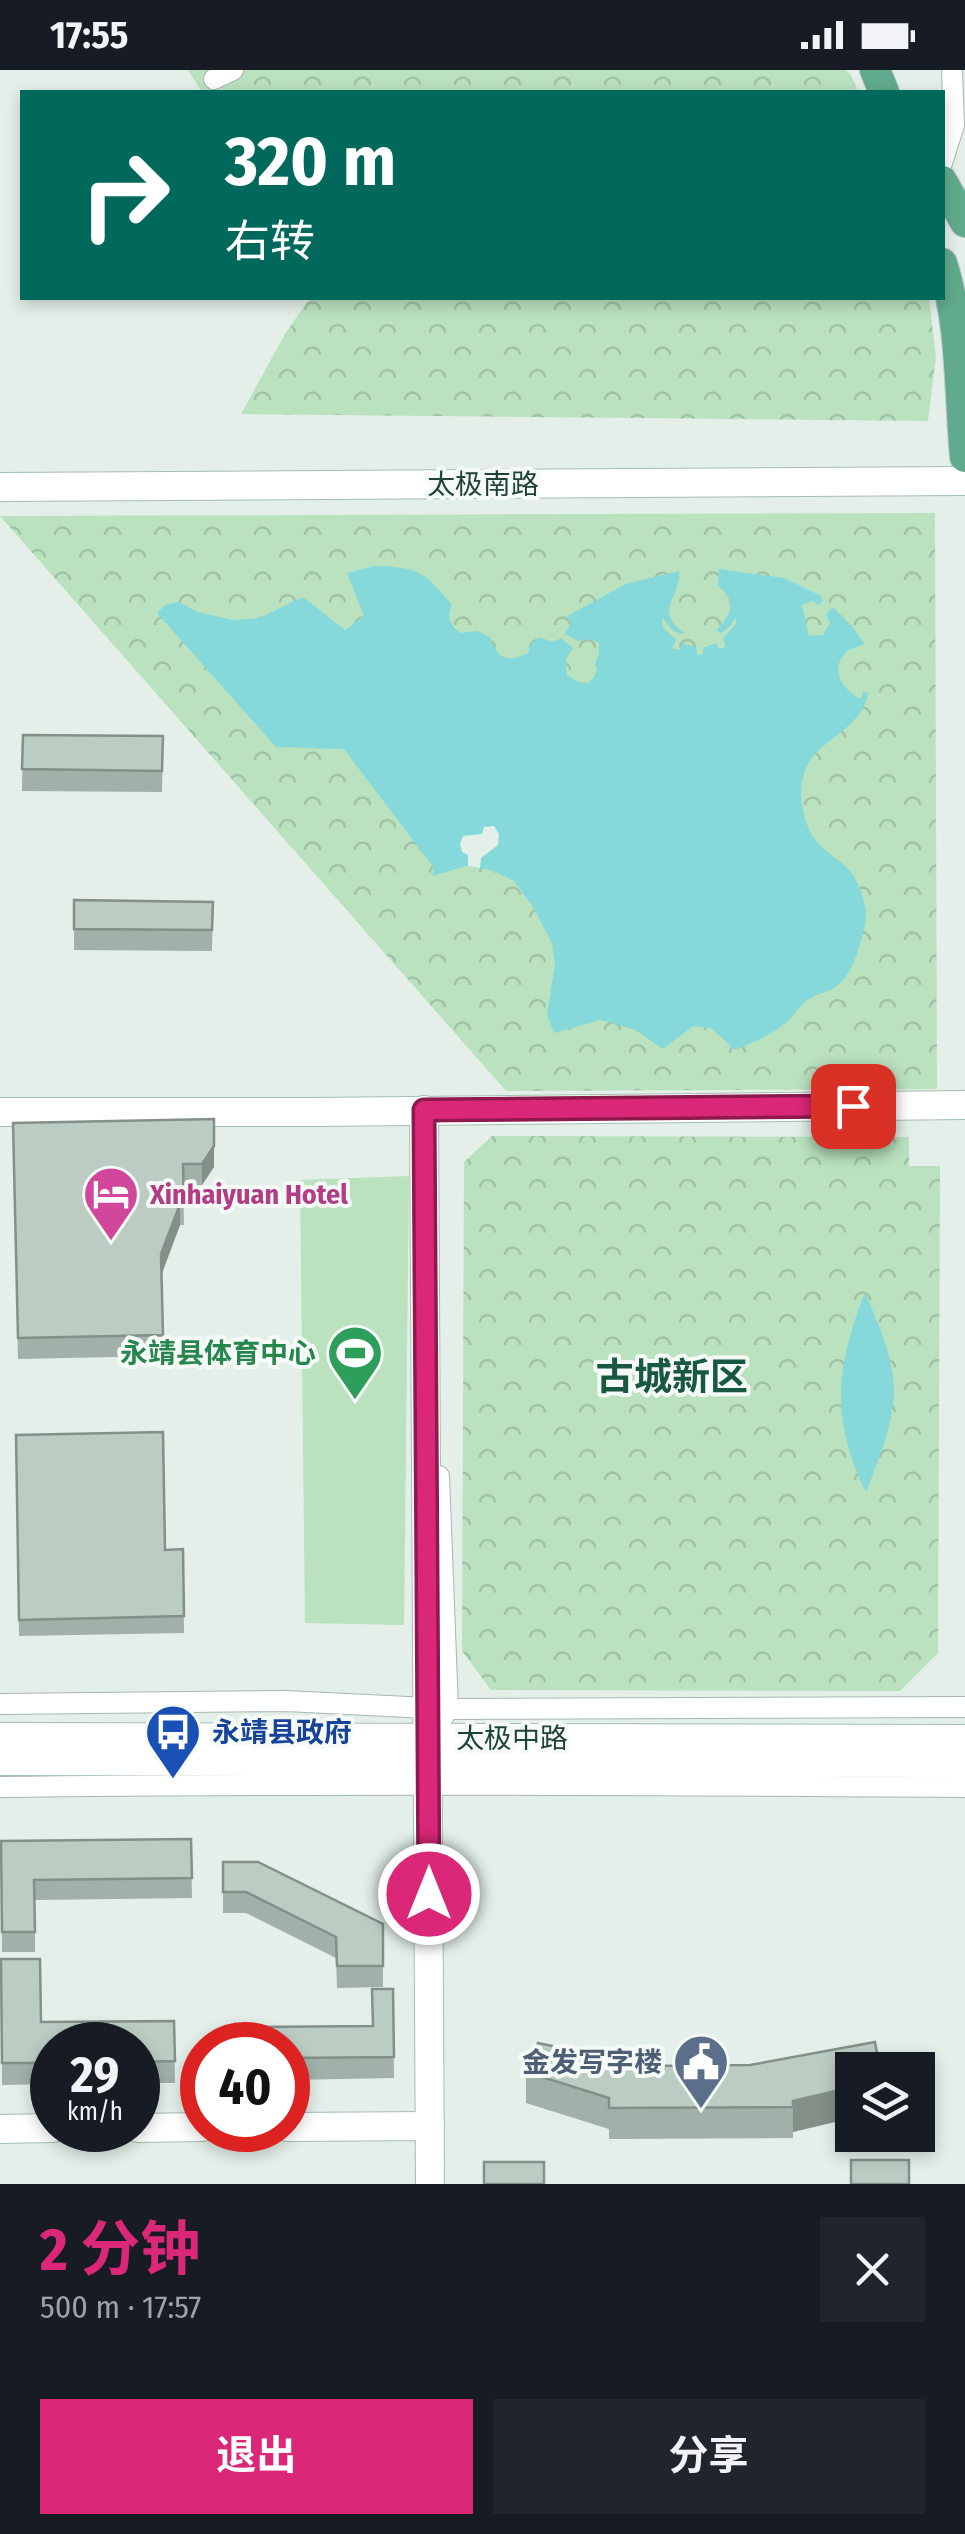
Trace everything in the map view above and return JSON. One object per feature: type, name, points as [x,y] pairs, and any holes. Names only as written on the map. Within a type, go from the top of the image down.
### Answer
[{"type":"main road","points":[[945,186],[965,222]]},
{"type":"main road","points":[[945,271],[958,345],[965,457]]},
{"type":"main road","name":"太极南路","points":[[0,488],[965,481]]},
{"type":"main road","points":[[0,1112],[965,1104]]},
{"type":"main road","points":[[424,1110],[439,1709],[429,1762],[430,2184]]},
{"type":"main road","name":"太极中路","points":[[0,1737],[429,1762],[965,1739]]},
{"type":"main road","name":"太极中路","points":[[0,1761],[965,1763]]},
{"type":"main road","points":[[310,2126],[430,2126]]},
{"type":"main road","points":[[0,2128],[30,2128]]},
{"type":"street","points":[[945,153],[954,124],[952,70]]},
{"type":"street","points":[[0,1704],[286,1701],[439,1709],[965,1707]]},
{"type":"street","points":[[0,1787],[284,1783],[429,1762],[965,1786]]},
{"type":"green space","points":[[188,70],[846,70],[857,90],[201,90]]},
{"type":"green space","points":[[309,300],[929,300],[936,357],[928,421],[241,414]]},
{"type":"green space","points":[[935,513],[937,1089],[506,1091],[0,516]]},
{"type":"green space","points":[[492,1136],[909,1137],[909,1166],[940,1166],[938,1653],[900,1691],[491,1690],[462,1651],[464,1162]]},
{"type":"green space","name":"永靖县体育中心","points":[[409,1176],[404,1625],[305,1623],[300,1180]]},
{"type":"water","points":[[374,566],[411,570],[427,578],[452,605],[450,620],[456,630],[477,631],[490,637],[504,657],[528,653],[531,643],[541,637],[551,641],[561,638],[573,648],[566,659],[567,675],[588,683],[597,669],[599,643],[591,639],[578,641],[565,634],[571,623],[567,616],[626,584],[679,571],[669,610],[675,625],[684,633],[673,631],[662,617],[663,627],[676,640],[672,648],[679,650],[683,643],[696,647],[697,655],[716,643],[719,649],[726,647],[723,638],[736,624],[736,617],[720,634],[717,629],[730,608],[728,597],[718,586],[719,569],[784,578],[821,596],[823,601],[818,605],[812,601],[802,605],[809,636],[823,635],[830,623],[826,614],[833,607],[865,644],[842,657],[840,678],[861,699],[863,692],[868,693],[856,719],[814,756],[806,768],[801,789],[808,828],[820,845],[851,872],[865,904],[861,942],[843,980],[808,1000],[777,1029],[735,1050],[711,1028],[693,1026],[663,1049],[635,1030],[601,1020],[554,1033],[547,1015],[555,964],[552,943],[514,881],[491,870],[466,866],[432,876],[434,868],[344,749],[276,747],[157,613],[165,605],[179,602],[197,612],[233,620],[259,618],[303,597],[345,630],[364,616],[347,573]]},
{"type":"water","points":[[865,1292],[888,1353],[894,1392],[888,1430],[866,1492],[847,1440],[841,1392],[848,1345]]},
{"type":"pier","points":[[494,826],[499,834],[498,845],[481,858],[480,868],[468,866],[468,855],[462,852],[460,844],[463,836],[482,834],[484,827]]},
{"type":"building","points":[[23,735],[163,736],[162,771],[22,769]]},
{"type":"building","points":[[74,900],[213,902],[212,930],[74,929]]},
{"type":"building","points":[[214,1119],[214,1146],[202,1164],[183,1164],[184,1204],[180,1204],[161,1254],[163,1335],[18,1338],[13,1123]]},
{"type":"building","points":[[163,1432],[165,1550],[183,1549],[184,1616],[19,1620],[16,1435]]},
{"type":"building","points":[[191,1839],[192,1878],[34,1880],[35,1932],[2,1932],[1,1841]]},
{"type":"building","points":[[223,1862],[258,1862],[383,1924],[383,1966],[337,1966],[336,1937],[246,1892],[223,1892]]},
{"type":"building","points":[[1,1959],[40,1959],[41,2022],[30,2022],[30,2063],[2,2063]]},
{"type":"building","points":[[372,1989],[393,1989],[394,2057],[310,2058],[310,2026],[373,2026]]},
{"type":"building","points":[[174,2021],[175,2061],[160,2061],[160,2022],[41,2022]]},
{"type":"building","points":[[875,2042],[877,2052],[835,2052],[835,2091],[793,2101],[793,2107],[609,2108],[609,2098],[526,2072],[538,2043],[647,2066],[750,2065]]},
{"type":"building","points":[[851,2160],[909,2160],[909,2184],[851,2184]]},
{"type":"building","points":[[484,2162],[544,2162],[544,2184],[484,2184]]},
{"type":"place","name":"Xinhaiyuan Hotel","points":[[111,1243]]},
{"type":"place","name":"永靖县体育中心","points":[[355,1402]]},
{"type":"place","name":"永靖县政府","points":[[173,1781]]},
{"type":"place","name":"金发写字楼","points":[[701,2111]]},
{"type":"district","name":"古城新区","points":[[672,1377]]},
{"type":"route","points":[[429,1894],[424,1110],[853,1106]]}]
